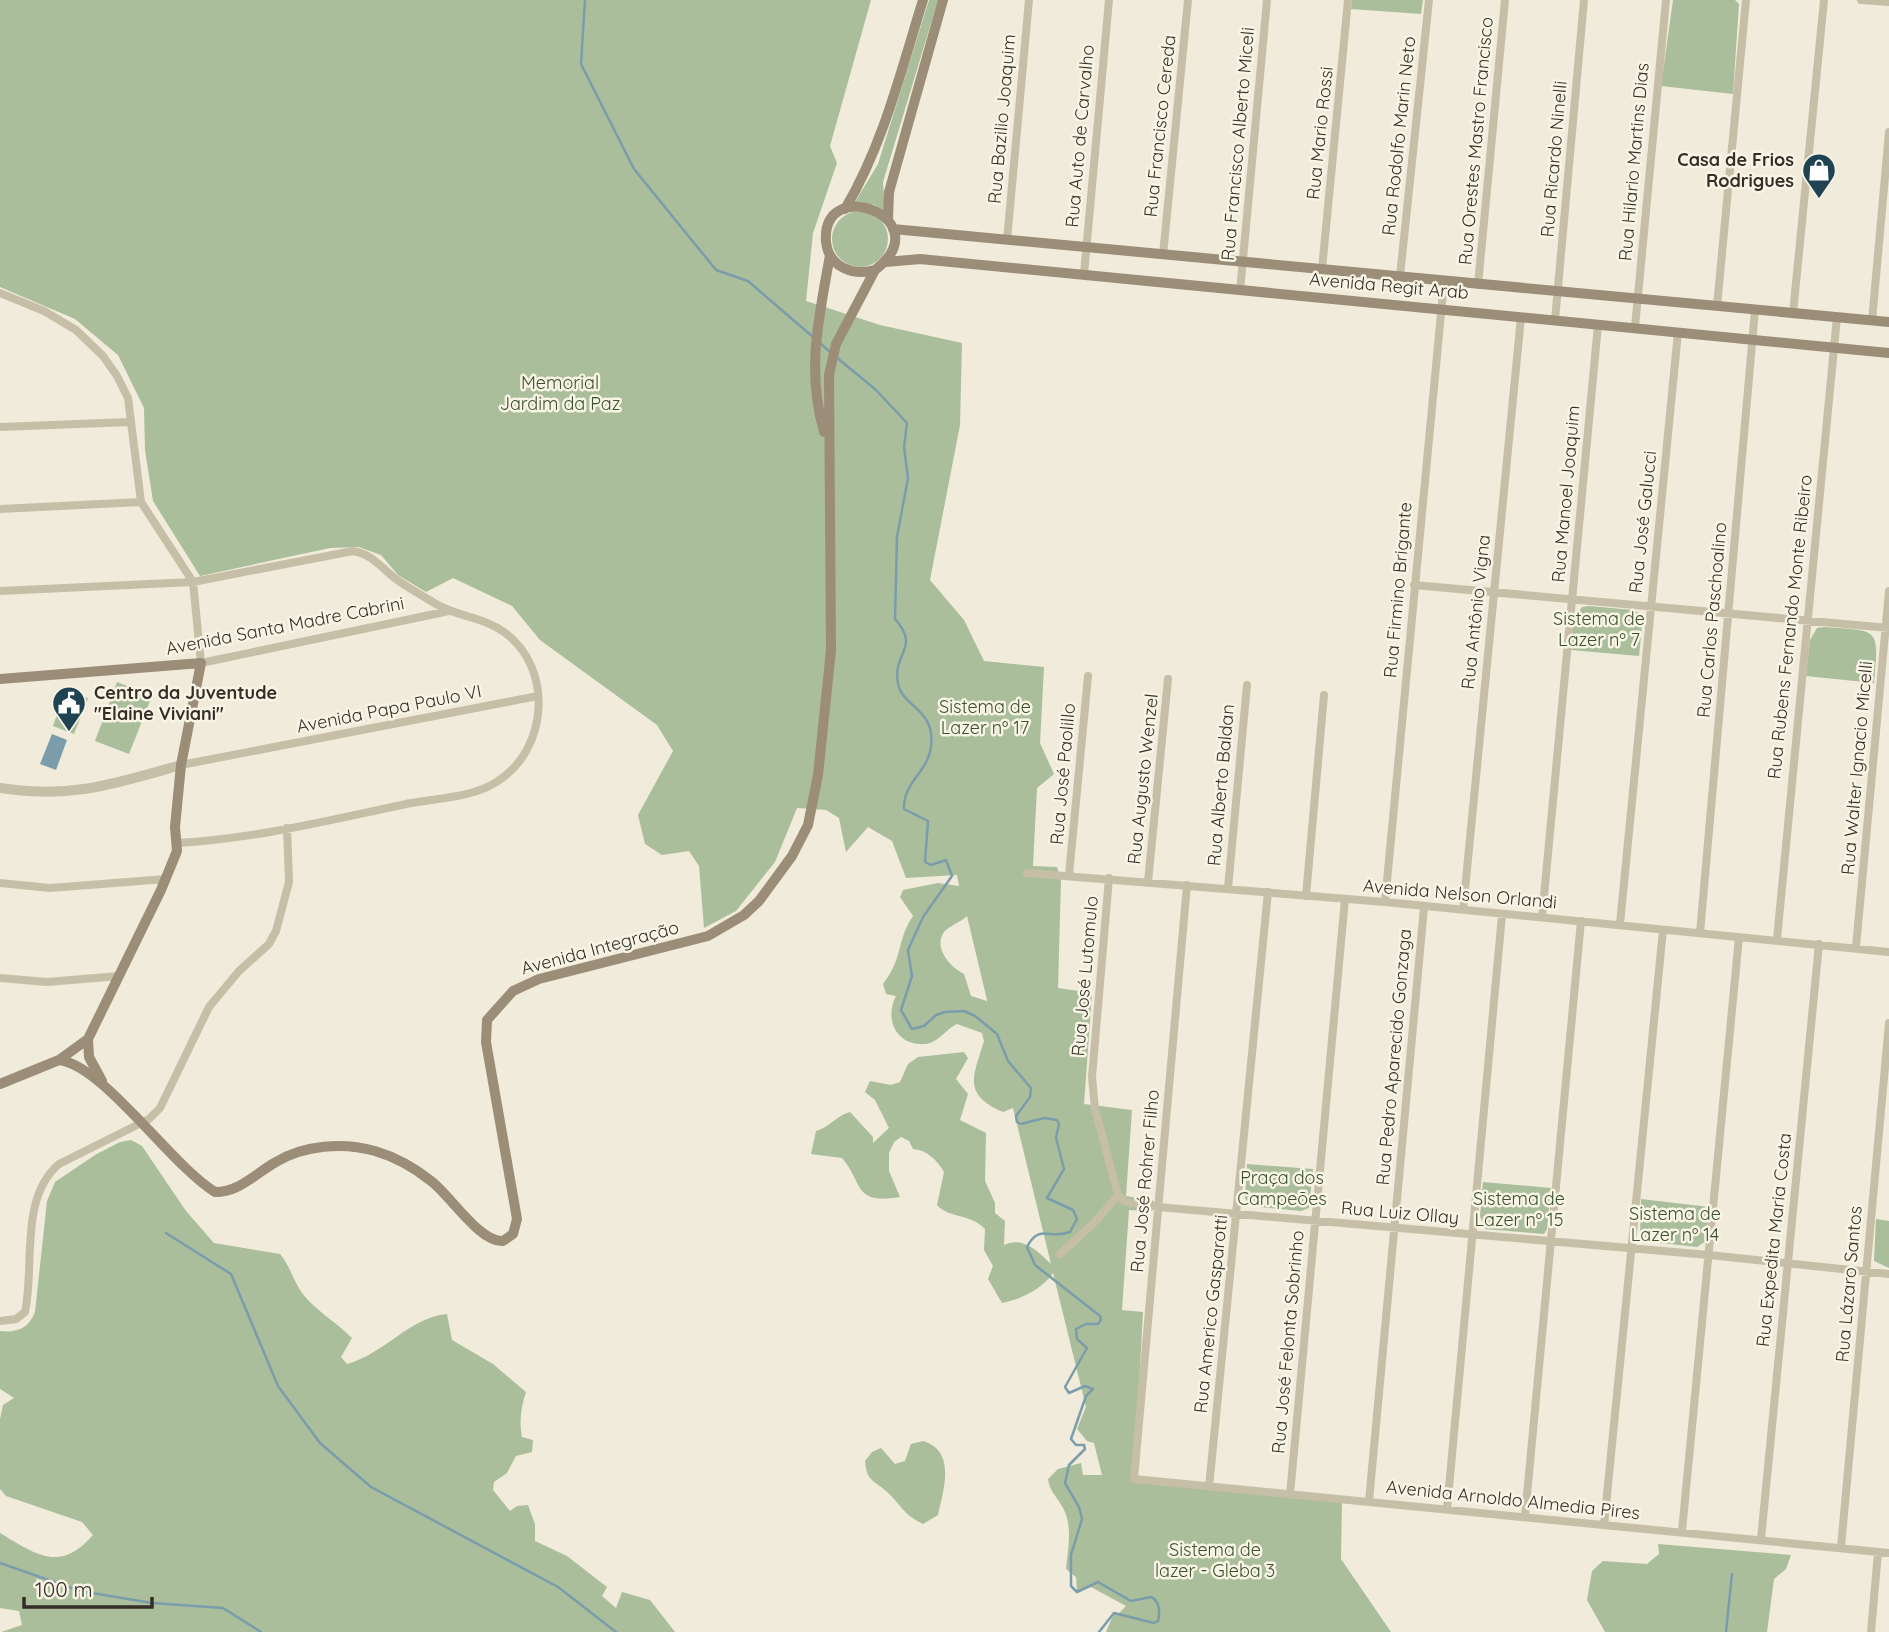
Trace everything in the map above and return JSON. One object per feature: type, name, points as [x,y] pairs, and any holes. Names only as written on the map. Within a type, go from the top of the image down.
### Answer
[{"type":"main road","points":[[923,0],[867,172],[845,209],[831,221],[827,232],[830,255],[838,265],[850,272],[875,270],[886,261],[893,248],[889,192],[943,0]]},
{"type":"main road","points":[[845,209],[860,205],[871,207],[891,225]]},
{"type":"main road","name":"Avenida Regit Arab","points":[[891,225],[1007,240],[1243,263],[1889,322]]},
{"type":"main road","name":"Avenida Integração","points":[[827,445],[813,377],[814,345],[830,255]]},
{"type":"main road","name":"Avenida Regit Arab","points":[[886,261],[920,259],[1084,274],[1889,353]]},
{"type":"main road","name":"Avenida Integração","points":[[59,1060],[80,1067],[103,1084],[190,1174],[215,1192],[237,1188],[297,1151],[317,1147],[352,1148],[383,1154],[429,1179],[488,1239],[499,1241],[513,1234],[517,1219],[486,1042],[487,1020],[513,991],[539,979],[688,943],[726,927],[744,915],[772,885],[808,825],[818,775],[831,650],[828,375],[835,349],[875,270]]},
{"type":"main road","points":[[0,1084],[59,1060],[88,1040],[166,879],[175,859],[181,765],[201,663]]},
{"type":"main road","name":"Avenida Santa Madre Cabrini","points":[[0,679],[201,663]]},
{"type":"main road","name":"Avenida Integração","points":[[88,1040],[89,1057],[103,1084]]},
{"type":"street","name":"Rua Bazilio Joaquim","points":[[1007,240],[1029,0]]},
{"type":"street","name":"Rua Auto de Carvalho","points":[[1084,274],[1109,0]]},
{"type":"street","name":"Rua Francisco Cereda","points":[[1163,255],[1188,0]]},
{"type":"street","name":"Rua Francisco Alberto Miceli","points":[[1240,291],[1267,0]]},
{"type":"street","name":"Rua Mario Rossi","points":[[1322,269],[1348,0]]},
{"type":"street","name":"Rua Rodolfo Marin Neto","points":[[1400,276],[1429,0]]},
{"type":"street","name":"Rua Orestes Mastro Francisco","points":[[1478,285],[1505,0]]},
{"type":"street","name":"Rua Ricardo Ninelli","points":[[1555,320],[1584,0]]},
{"type":"street","name":"Rua Hilario Martins Dias","points":[[1635,327],[1666,0]]},
{"type":"street","points":[[1717,306],[1746,0]]},
{"type":"street","points":[[1793,313],[1824,0]]},
{"type":"street","points":[[1861,0],[1889,2]]},
{"type":"street","points":[[1872,321],[1889,132]]},
{"type":"street","name":"Rua Firmino Brigante","points":[[1385,902],[1444,282]]},
{"type":"street","points":[[0,293],[55,316],[86,339],[117,376],[128,398],[141,502],[193,582],[201,663]]},
{"type":"street","name":"Rua Carlos Paschoalino","points":[[1700,933],[1755,310]]},
{"type":"street","name":"Rua Antônio Vigna","points":[[1463,910],[1521,317]]},
{"type":"street","name":"Rua Rubens Fernando Monte Ribeiro","points":[[1777,939],[1837,317]]},
{"type":"street","name":"Rua Manoel Joaquim","points":[[1542,917],[1598,325]]},
{"type":"street","name":"Rua José Galucci","points":[[1620,924],[1678,332]]},
{"type":"street","points":[[0,427],[130,422]]},
{"type":"street","points":[[0,509],[141,502]]},
{"type":"street","points":[[0,591],[193,582],[353,551],[376,559],[396,579],[449,611],[484,621],[516,643],[524,652],[538,696],[537,725],[531,746],[508,774],[485,788],[287,828],[177,843]]},
{"type":"street","points":[[1415,585],[1887,628]]},
{"type":"street","name":"Rua Walter Ignacio Micelli","points":[[1856,947],[1889,591]]},
{"type":"street","name":"Avenida Santa Madre Cabrini","points":[[201,663],[449,611]]},
{"type":"street","name":"Rua José Paolillo","points":[[1069,875],[1088,676]]},
{"type":"street","name":"Rua Augusto Wenzel","points":[[1148,882],[1168,679]]},
{"type":"street","name":"Rua Alberto Baldan","points":[[1228,888],[1247,685]]},
{"type":"street","points":[[1306,896],[1324,695]]},
{"type":"street","name":"Avenida Papa Paulo VI","points":[[0,788],[46,794],[80,792],[181,765],[538,696]]},
{"type":"street","points":[[0,1321],[21,1316],[26,1307],[35,1208],[43,1183],[59,1164],[141,1125],[160,1108],[204,1017],[222,989],[269,944],[276,931],[289,882],[287,828]]},
{"type":"street","name":"Avenida Nelson Orlandi","points":[[1027,873],[1385,902],[1424,908],[1620,924],[1889,952]]},
{"type":"street","name":"Rua José Lutomulo","points":[[1109,878],[1092,1077],[1095,1109],[1118,1195]]},
{"type":"street","points":[[0,883],[50,888],[166,879]]},
{"type":"street","name":"Rua José Rohrer Filho","points":[[1134,1479],[1187,885]]},
{"type":"street","name":"Rua Americo Gasparotti","points":[[1209,1488],[1268,892]]},
{"type":"street","name":"Rua José Felonta Sobrinho","points":[[1290,1495],[1345,899]]},
{"type":"street","name":"Rua Pedro Aparecido Gonzaga","points":[[1369,1501],[1424,908]]},
{"type":"street","points":[[1447,1509],[1502,915]]},
{"type":"street","points":[[1525,1516],[1581,921]]},
{"type":"street","points":[[1604,1525],[1663,930]]},
{"type":"street","points":[[1682,1531],[1739,937]]},
{"type":"street","name":"Rua Expedita Maria Costa","points":[[1761,1539],[1819,944]]},
{"type":"street","points":[[0,978],[47,982],[119,976]]},
{"type":"street","name":"Rua Lázaro Santos","points":[[1840,1548],[1889,1023]]},
{"type":"street","points":[[1060,1254],[1094,1223],[1118,1195]]},
{"type":"street","name":"Rua Luiz Ollay","points":[[1118,1195],[1126,1202],[1158,1207],[1709,1255],[1889,1274]]},
{"type":"street","name":"Avenida Arnoldo Almedia Pires","points":[[1134,1479],[1889,1553]]},
{"type":"street","points":[[1871,1632],[1878,1552]]},
{"type":"green space","points":[[0,0],[871,0],[830,146],[837,163],[813,233],[806,301],[880,325],[962,343],[960,425],[930,580],[964,620],[984,661],[1044,667],[1040,743],[1054,774],[1037,788],[1033,866],[1057,867],[1061,881],[1058,988],[1092,993],[1084,1104],[1132,1110],[1126,1196],[1154,1201],[1152,1211],[1129,1210],[1122,1310],[1143,1312],[1134,1479],[1342,1499],[1341,1559],[1391,1632],[1106,1632],[1114,1613],[1118,1614],[1126,1606],[1091,1587],[1077,1592],[1076,1577],[1066,1569],[1068,1522],[1048,1479],[1058,1469],[1081,1463],[1083,1475],[1102,1475],[1094,1443],[1087,1441],[1077,1429],[1086,1407],[1053,1273],[1031,1292],[1002,1303],[988,1279],[993,1266],[984,1250],[985,1229],[973,1220],[948,1212],[937,1205],[944,1172],[931,1156],[913,1149],[909,1141],[901,1137],[894,1142],[889,1153],[889,1171],[900,1197],[885,1199],[866,1195],[842,1158],[811,1154],[816,1131],[850,1112],[873,1137],[873,1143],[889,1128],[875,1100],[865,1092],[870,1081],[891,1085],[900,1082],[908,1064],[918,1057],[964,1052],[968,1058],[956,1079],[968,1094],[960,1120],[986,1133],[985,1181],[995,1203],[995,1213],[1005,1221],[1004,1245],[1018,1242],[1024,1244],[1036,1250],[1051,1264],[1013,1108],[1003,1112],[981,1098],[976,1091],[975,1074],[984,1041],[982,1033],[957,1024],[930,1043],[915,1043],[900,1036],[892,1022],[891,1013],[896,996],[886,994],[883,984],[894,966],[904,933],[913,916],[900,897],[903,890],[938,883],[959,886],[957,875],[906,878],[892,841],[868,827],[846,852],[839,818],[826,810],[797,808],[775,862],[736,911],[704,928],[699,866],[689,851],[662,855],[645,844],[638,815],[673,751],[657,725],[540,640],[512,606],[453,578],[426,592],[398,575],[381,555],[359,547],[330,548],[200,576],[153,501],[145,450],[144,408],[118,355],[75,319],[0,287]],"holes":[[[967,916],[987,1001],[971,996],[964,974],[953,967],[942,950],[941,938],[944,932]]]},
{"type":"green space","points":[[929,0],[938,0],[883,182],[885,209],[882,211],[875,205],[855,202],[878,164]]},
{"type":"green space","points":[[1352,0],[1423,0],[1421,14],[1351,9]]},
{"type":"green space","points":[[1673,0],[1735,0],[1739,4],[1733,94],[1661,86]]},
{"type":"green space","points":[[855,211],[865,211],[880,219],[886,228],[886,250],[880,259],[865,267],[855,267],[837,255],[832,244],[832,234],[844,216]]},
{"type":"green space","name":"Sistema de Lazer nº 7","points":[[1582,607],[1633,610],[1639,613],[1642,626],[1639,656],[1571,650],[1574,619]]},
{"type":"green space","points":[[1817,628],[1856,630],[1872,636],[1876,651],[1874,683],[1806,676],[1810,640]]},
{"type":"green space","points":[[117,682],[152,696],[129,754],[95,741]]},
{"type":"green space","points":[[66,690],[88,698],[74,734],[53,726]]},
{"type":"green space","points":[[131,1140],[142,1146],[186,1211],[214,1243],[280,1254],[307,1299],[352,1338],[341,1357],[347,1364],[374,1352],[420,1322],[447,1314],[452,1340],[493,1364],[526,1392],[521,1414],[521,1431],[522,1437],[533,1440],[532,1452],[516,1456],[507,1473],[494,1482],[493,1490],[510,1511],[517,1506],[528,1505],[535,1524],[535,1541],[567,1556],[607,1587],[602,1596],[616,1608],[622,1592],[650,1600],[675,1632],[1,1632],[22,1625],[19,1611],[0,1608],[0,1533],[37,1553],[59,1557],[81,1547],[93,1535],[82,1522],[6,1496],[0,1489],[0,1419],[3,1405],[14,1398],[0,1389],[0,1331],[22,1328],[35,1312],[47,1201],[55,1182],[95,1155],[120,1142]]},
{"type":"green space","name":"Praça dos Campeões","points":[[1247,1164],[1313,1169],[1309,1208],[1301,1211],[1249,1206],[1245,1198]]},
{"type":"green space","name":"Sistema de Lazer nº 15","points":[[1483,1182],[1551,1188],[1547,1229],[1544,1234],[1485,1229],[1480,1216]]},
{"type":"green space","name":"Sistema de Lazer nº 14","points":[[1641,1199],[1709,1207],[1706,1241],[1697,1247],[1643,1241],[1640,1237]]},
{"type":"green space","points":[[1876,1219],[1889,1221],[1889,1268],[1874,1261]]},
{"type":"green space","points":[[923,1441],[940,1453],[944,1462],[945,1482],[938,1515],[923,1524],[910,1516],[871,1479],[865,1461],[872,1452],[881,1448],[895,1464],[905,1461],[911,1444]]},
{"type":"green space","points":[[1658,1544],[1791,1555],[1786,1569],[1774,1579],[1767,1632],[1605,1632],[1587,1600],[1592,1571],[1603,1561],[1647,1564],[1659,1554]]},
{"type":"water","points":[[52,734],[67,740],[56,770],[40,764]]},
{"type":"waterway","points":[[585,0],[581,64],[634,169],[716,270],[748,281],[813,337]]},
{"type":"waterway","points":[[820,343],[831,353]]},
{"type":"waterway","points":[[836,357],[875,389],[907,423],[904,447],[908,478],[897,537],[895,619],[906,637],[906,644],[897,673],[901,691],[929,724],[931,747],[929,756],[907,791],[904,809],[928,821],[925,862],[931,865],[946,860],[952,876],[923,917],[908,950],[912,976],[901,1010],[912,1029],[924,1026],[936,1015],[945,1012],[964,1011],[975,1016],[997,1034],[1008,1061],[1031,1088],[1030,1097],[1016,1116],[1017,1122],[1021,1124],[1044,1118],[1057,1120],[1059,1124],[1056,1138],[1064,1169],[1047,1198],[1073,1210],[1077,1219],[1070,1232],[1041,1234],[1027,1247],[1035,1265],[1100,1316],[1101,1320],[1098,1324],[1086,1324],[1076,1329],[1077,1339],[1087,1348],[1065,1387],[1069,1393],[1085,1386],[1093,1389],[1086,1396],[1071,1439],[1076,1445],[1084,1445],[1085,1449],[1069,1465],[1065,1483],[1079,1507],[1082,1519],[1071,1555],[1071,1586],[1077,1592],[1098,1582],[1131,1601],[1151,1597],[1158,1604],[1159,1611],[1158,1621],[1154,1623],[1114,1613],[1099,1632]]},
{"type":"waterway","points":[[166,1233],[231,1274],[278,1386],[320,1443],[371,1487],[558,1587],[616,1632]]},
{"type":"waterway","points":[[0,1563],[80,1591],[152,1603],[223,1608],[261,1632]]},
{"type":"waterway","points":[[1726,1632],[1732,1574]]},
{"type":"place","name":"Casa de Frios Rodrigues","points":[[1819,200]]},
{"type":"place","name":"Centro da Juventude \"Elaine Viviani\"","points":[[69,733]]},
{"type":"park label","name":"Memorial Jardim da Paz","points":[[560,393]]},
{"type":"park label","name":"Sistema de Lazer nº 17","points":[[985,717]]},
{"type":"park label","name":"Sistema de lazer - Gleba 3","points":[[1215,1560]]}]
